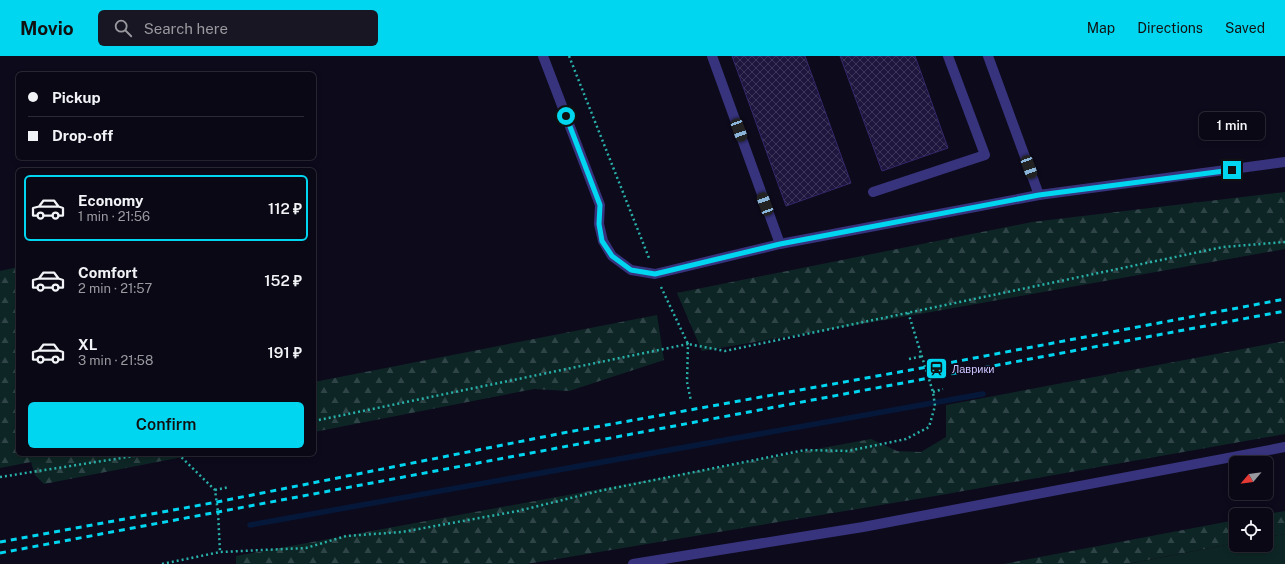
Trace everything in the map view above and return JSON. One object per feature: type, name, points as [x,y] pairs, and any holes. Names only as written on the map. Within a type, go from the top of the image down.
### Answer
[{"type":"street","points":[[543,56],[600,205],[599,224],[602,241],[612,256],[631,270],[655,274],[780,244],[1039,195],[1285,162]]},
{"type":"street","points":[[712,56],[780,244]]},
{"type":"street","points":[[873,192],[985,155],[948,56]]},
{"type":"street","points":[[988,56],[1039,195]]},
{"type":"street","points":[[633,564],[863,527],[1285,448]]},
{"type":"path","points":[[569,56],[655,274],[688,344],[687,382],[691,401]]},
{"type":"path","points":[[316,421],[688,344],[725,351],[1223,247],[1285,242]]},
{"type":"path","points":[[162,564],[220,552],[306,548],[346,536],[402,532],[518,511],[599,491],[805,450],[848,451],[906,439],[929,427],[935,406],[933,392],[923,356],[908,312]]},
{"type":"path","points":[[909,359],[923,356]]},
{"type":"path","points":[[933,392],[943,389]]},
{"type":"path","points":[[0,477],[134,456]]},
{"type":"path","points":[[180,456],[215,490],[218,512],[220,552]]},
{"type":"path","points":[[215,490],[229,487]]},
{"type":"green space","points":[[1285,192],[1285,249],[702,351],[677,293],[1032,222]]},
{"type":"green space","points":[[16,267],[16,456],[188,456],[44,484],[35,475],[31,462],[0,468],[0,271]]},
{"type":"green space","points":[[657,315],[664,360],[569,391],[534,389],[316,432],[316,382]]},
{"type":"green space","points":[[1285,341],[1285,434],[941,495],[527,564],[236,564],[236,556],[871,439],[897,451],[921,452],[946,437],[946,405]]},
{"type":"green space","points":[[1285,511],[1285,534],[1273,536],[1273,513]]},
{"type":"green space","points":[[1229,521],[1229,544],[1126,564],[1003,564]]},
{"type":"green space","points":[[1285,534],[1285,564],[1127,564],[1229,544],[1229,552],[1273,552],[1273,536]]},
{"type":"building","points":[[732,56],[805,56],[851,183],[786,206]]},
{"type":"building","points":[[840,56],[915,56],[948,148],[882,171]]},
{"type":"waterway","points":[[250,525],[983,394]]},
{"type":"railway","points":[[0,542],[217,502],[568,432],[927,367],[1285,299]]},
{"type":"railway","points":[[0,553],[1285,311]]},
{"type":"place","name":"Лаврики","points":[[937,369]]},
{"type":"route","points":[[566,116],[600,205],[599,224],[602,241],[612,256],[631,270],[655,274],[780,244],[1039,195],[1232,170]]}]
